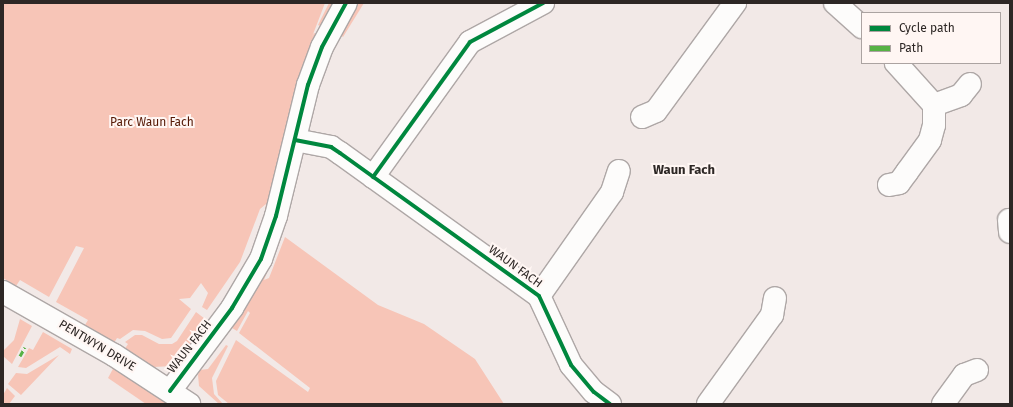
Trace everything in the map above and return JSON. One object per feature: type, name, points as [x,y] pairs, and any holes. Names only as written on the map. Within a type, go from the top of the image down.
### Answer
[{"type":"street","name":"WAUN FACH","points":[[170,391],[232,308],[261,260],[276,216],[314,66],[346,3]]},
{"type":"street","points":[[373,177],[470,42],[543,3]]},
{"type":"street","points":[[642,117],[656,111],[735,3]]},
{"type":"street","points":[[835,3],[861,26]]},
{"type":"street","points":[[889,185],[899,183],[930,140],[934,125],[934,105],[897,64]]},
{"type":"street","points":[[934,105],[961,95],[970,84]]},
{"type":"street","name":"WAUN FACH","points":[[295,140],[332,147],[539,296],[571,365],[594,392],[610,404]]},
{"type":"street","name":"WAUN FACH","points":[[539,296],[612,192],[619,171]]},
{"type":"street","name":"PENTWYN DRIVE","points":[[3,292],[81,335],[190,404]]},
{"type":"street","points":[[708,404],[772,315],[775,298]]},
{"type":"street","points":[[943,404],[964,375],[977,370]]},
{"type":"green space","name":"Parc Waun Fach","points":[[3,3],[325,3],[312,37],[314,33],[320,36],[273,202],[263,222],[266,204],[260,209],[240,262],[207,310],[202,307],[208,293],[201,283],[190,298],[179,299],[191,309],[171,338],[162,339],[145,331],[133,330],[120,339],[117,338],[114,343],[85,325],[88,320],[56,302],[84,248],[76,246],[49,297],[20,280],[16,286],[3,278]]},
{"type":"green space","points":[[329,3],[336,3],[323,27],[318,25]]},
{"type":"green space","points":[[355,3],[364,3],[343,37],[338,33]]},
{"type":"green space","points":[[279,234],[282,236],[264,280],[269,278],[285,237],[378,305],[424,324],[475,359],[504,404],[229,404],[218,395],[216,381],[236,340],[308,392],[310,388],[239,333],[250,313],[248,311],[237,331],[232,328]]},
{"type":"green space","points":[[196,312],[209,322],[174,366],[153,367],[124,350],[128,344],[125,342],[135,335],[142,335],[159,344],[172,344],[177,341]]},
{"type":"green space","points":[[20,319],[32,326],[12,364],[3,356],[3,351],[14,340]]},
{"type":"green space","points":[[43,332],[72,349],[70,354],[60,347],[26,368],[18,367],[29,348],[33,350]]},
{"type":"green space","points":[[226,345],[228,346],[212,378],[214,394],[223,404],[219,404],[199,386],[198,375],[200,370],[208,369]]},
{"type":"green space","points":[[59,355],[21,395],[8,384],[16,373],[27,374]]},
{"type":"green space","points":[[114,367],[166,399],[166,404],[146,404],[108,378]]},
{"type":"green space","points":[[7,388],[15,396],[9,404],[3,404],[3,395]]},
{"type":"marked path","points":[[20,356],[25,347]]},
{"type":"cycle path","points":[[170,391],[232,308],[261,259],[276,216],[308,85],[322,47],[346,3]]},
{"type":"cycle path","points":[[373,177],[470,42],[543,3]]},
{"type":"cycle path","points":[[295,140],[331,147],[539,296],[571,365],[594,392],[610,404]]},
{"type":"district","name":"Waun Fach","points":[[684,170]]}]
